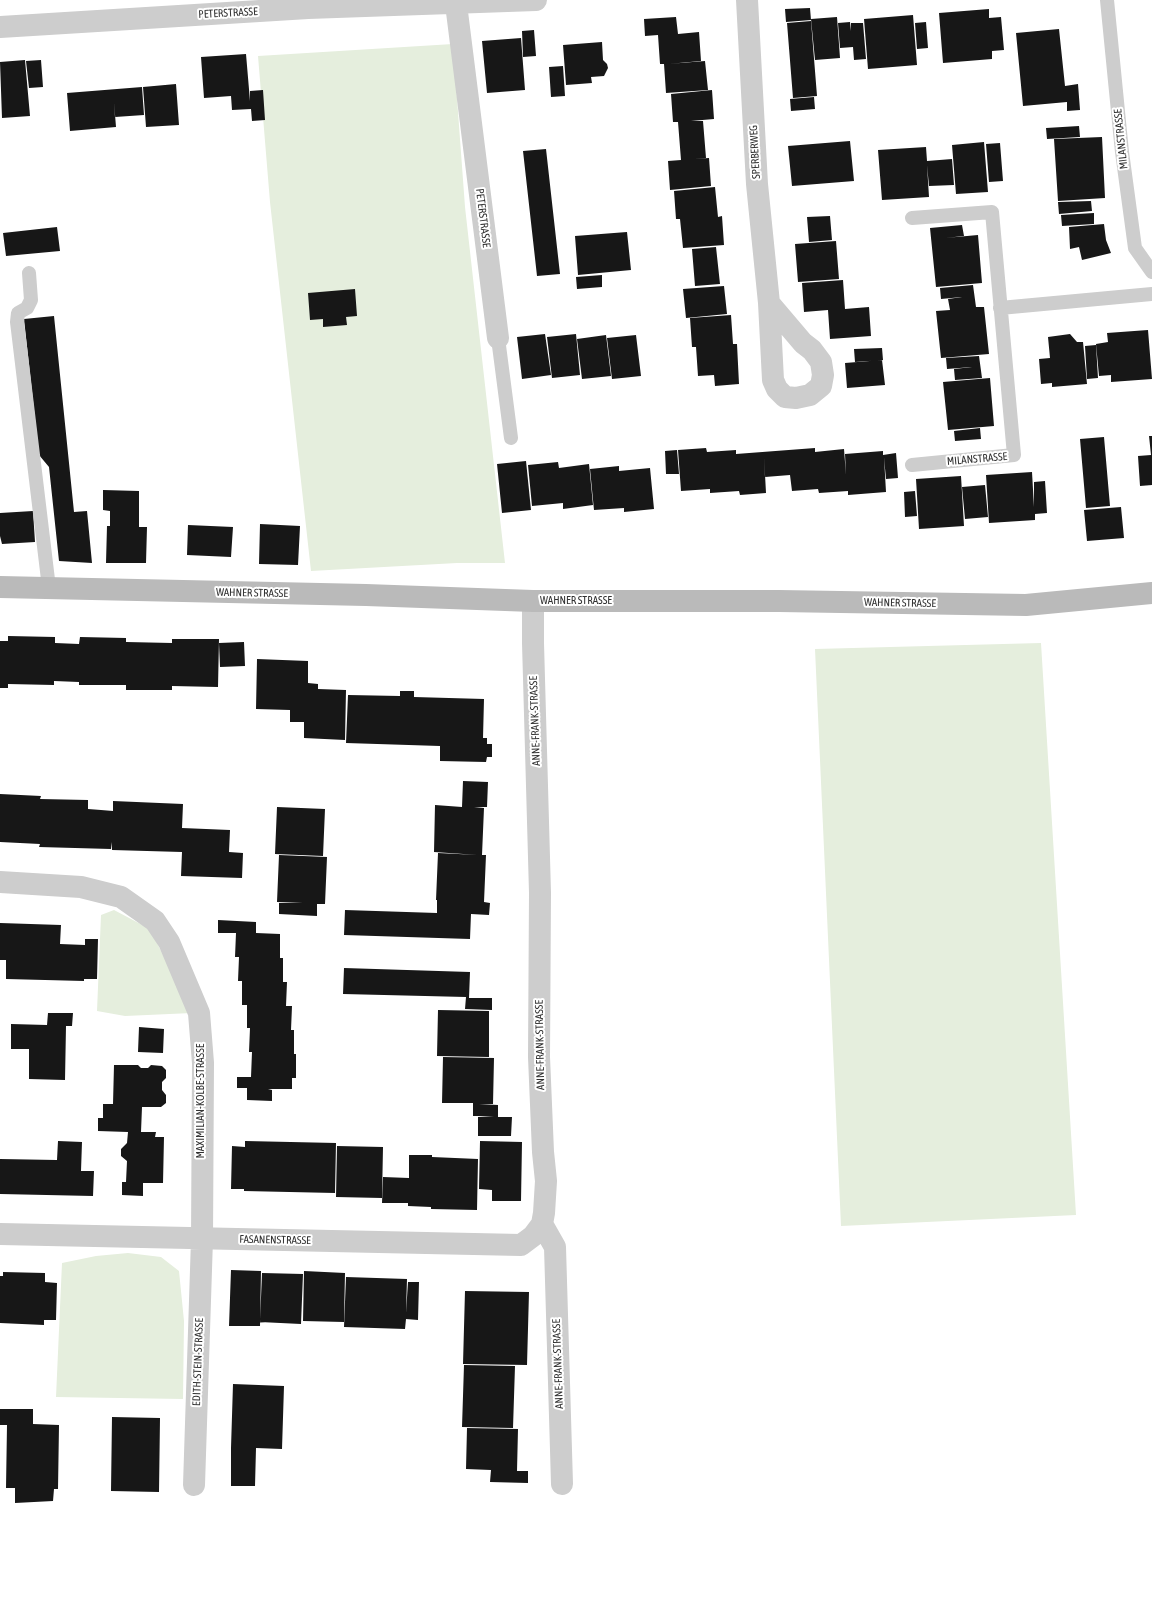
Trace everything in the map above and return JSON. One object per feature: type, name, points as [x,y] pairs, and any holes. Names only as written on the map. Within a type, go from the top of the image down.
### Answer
[{"type":"street","name":"PETERSTRASSE","points":[[0,26],[307,4],[456,4],[536,0]]},
{"type":"street","name":"SPERBERWEG","points":[[747,0],[757,184],[769,303]]},
{"type":"street","name":"PETERSTRASSE","points":[[456,4],[498,338]]},
{"type":"street","name":"WAHNER STRASSE","points":[[0,587],[403,596],[533,601],[779,601],[1026,605],[1152,593]]},
{"type":"street","name":"ANNE-FRANK-STRASSE","points":[[533,601],[540,885],[539,1057],[543,1152],[546,1181],[542,1224],[555,1248],[562,1484]]},
{"type":"street","name":"MAXIMILIAN-KOLBE-STRASSE","points":[[0,882],[81,887],[121,897],[155,921],[169,942],[199,1013],[203,1063],[202,1239]]},
{"type":"street","name":"FASANENSTRASSE","points":[[0,1234],[522,1245],[533,1236],[542,1224]]},
{"type":"street","name":"EDITH-STEIN-STRASSE","points":[[194,1485],[202,1239]]},
{"type":"lane","name":"MILANSTRASSE","points":[[1107,0],[1122,152],[1134,248],[1152,272]]},
{"type":"lane","name":"MILANSTRASSE","points":[[912,218],[992,212],[1014,455],[912,465]]},
{"type":"lane","points":[[29,273],[30,300],[28,308],[18,313],[17,322],[49,588]]},
{"type":"lane","points":[[1000,308],[1152,294]]},
{"type":"lane","points":[[498,338],[511,438]]},
{"type":"green space","points":[[453,44],[465,207],[505,563],[457,563],[311,571],[270,202],[258,56]]},
{"type":"green space","points":[[1041,643],[1076,1215],[841,1226],[815,649]]},
{"type":"green space","points":[[114,910],[150,929],[192,1013],[125,1016],[97,1011],[101,915]]},
{"type":"green space","points":[[128,1253],[161,1257],[179,1271],[184,1321],[183,1399],[56,1397],[62,1263],[96,1256]]},
{"type":"building","points":[[810,8],[811,20],[786,22],[785,9]]},
{"type":"building","points":[[989,9],[989,18],[1001,17],[1004,50],[992,51],[992,59],[943,63],[939,13]]},
{"type":"building","points":[[913,15],[917,65],[868,69],[864,19]]},
{"type":"building","points":[[676,17],[678,34],[699,32],[701,61],[668,64],[705,61],[708,90],[666,93],[664,64],[660,64],[658,35],[645,36],[644,19]]},
{"type":"building","points":[[837,17],[840,58],[815,60],[811,19]]},
{"type":"building","points":[[811,21],[817,96],[793,98],[787,23]]},
{"type":"building","points":[[850,22],[851,31],[851,23],[863,23],[866,59],[854,60],[853,47],[840,48],[838,23]]},
{"type":"building","points":[[926,22],[928,48],[917,49],[915,23]]},
{"type":"building","points":[[1059,29],[1065,86],[1078,84],[1080,110],[1067,111],[1067,102],[1023,106],[1016,33]]},
{"type":"building","points":[[534,30],[536,56],[523,57],[522,31]]},
{"type":"building","points":[[521,38],[525,90],[487,93],[482,41]]},
{"type":"building","points":[[602,42],[603,60],[607,64],[608,68],[604,76],[591,77],[592,83],[566,85],[563,45]]},
{"type":"building","points":[[246,54],[250,101],[250,91],[263,90],[265,120],[252,121],[251,109],[232,110],[231,96],[204,98],[201,57]]},
{"type":"building","points":[[25,60],[30,116],[2,118],[0,62]]},
{"type":"building","points":[[41,60],[43,87],[29,88],[26,61]]},
{"type":"building","points":[[563,66],[565,96],[551,97],[549,67]]},
{"type":"building","points":[[176,84],[179,125],[146,127],[143,87]]},
{"type":"building","points":[[142,87],[144,115],[115,117],[116,127],[70,131],[67,93]]},
{"type":"building","points":[[712,90],[714,119],[691,121],[703,121],[706,158],[694,159],[709,158],[711,186],[670,190],[668,161],[681,160],[678,122],[673,122],[671,94]]},
{"type":"building","points":[[814,97],[815,109],[791,111],[790,99]]},
{"type":"building","points":[[1079,126],[1080,137],[1047,139],[1046,128]]},
{"type":"building","points":[[1102,137],[1105,198],[1058,201],[1054,139]]},
{"type":"building","points":[[850,141],[854,181],[792,186],[788,146]]},
{"type":"building","points":[[984,142],[988,192],[956,194],[952,145]]},
{"type":"building","points":[[1000,143],[1003,181],[989,182],[986,144]]},
{"type":"building","points":[[926,147],[927,161],[952,159],[954,185],[929,186],[927,165],[929,197],[882,200],[878,150]]},
{"type":"building","points":[[546,149],[560,274],[537,276],[523,151]]},
{"type":"building","points":[[715,187],[718,217],[722,216],[724,245],[683,248],[680,219],[676,219],[674,191]]},
{"type":"building","points":[[1091,201],[1092,211],[1059,214],[1058,202]]},
{"type":"building","points":[[1094,213],[1094,224],[1062,226],[1061,215]]},
{"type":"building","points":[[830,216],[832,240],[809,242],[807,217]]},
{"type":"building","points":[[1104,224],[1106,240],[1111,253],[1082,260],[1079,247],[1070,249],[1069,227]]},
{"type":"building","points":[[962,225],[964,236],[945,238],[978,235],[982,283],[936,287],[930,228]]},
{"type":"building","points":[[57,227],[60,251],[6,256],[3,233]]},
{"type":"building","points":[[627,232],[631,270],[578,275],[575,236]]},
{"type":"building","points":[[836,241],[839,279],[798,282],[795,244]]},
{"type":"building","points":[[716,247],[720,284],[695,286],[692,249]]},
{"type":"building","points":[[602,275],[602,287],[577,289],[576,277]]},
{"type":"building","points":[[843,280],[845,309],[869,307],[871,336],[830,339],[828,310],[804,312],[802,283]]},
{"type":"building","points":[[973,285],[976,307],[984,307],[989,354],[941,358],[936,311],[950,310],[948,299],[962,297],[941,299],[940,288]]},
{"type":"building","points":[[724,286],[727,314],[686,318],[683,289]]},
{"type":"building","points":[[355,289],[357,316],[346,317],[347,325],[323,327],[323,319],[310,320],[308,293]]},
{"type":"building","points":[[731,315],[733,344],[737,344],[739,384],[715,386],[714,375],[698,376],[696,347],[692,347],[690,318]]},
{"type":"building","points":[[54,316],[74,512],[87,511],[92,563],[59,561],[49,467],[39,455],[24,319]]},
{"type":"building","points":[[1148,330],[1152,379],[1111,382],[1111,375],[1099,376],[1096,344],[1108,342],[1107,333]]},
{"type":"building","points":[[545,334],[551,375],[522,379],[517,337]]},
{"type":"building","points":[[576,334],[580,375],[552,378],[547,337]]},
{"type":"building","points":[[1070,334],[1077,342],[1083,342],[1087,384],[1052,387],[1052,383],[1041,384],[1039,359],[1050,358],[1048,337]]},
{"type":"building","points":[[606,335],[611,376],[582,379],[577,339]]},
{"type":"building","points":[[636,335],[641,376],[612,379],[607,338]]},
{"type":"building","points":[[1096,345],[1098,378],[1087,379],[1085,346]]},
{"type":"building","points":[[882,348],[883,360],[855,362],[854,349]]},
{"type":"building","points":[[979,356],[982,378],[955,380],[954,369],[972,367],[947,369],[946,358]]},
{"type":"building","points":[[882,360],[885,385],[847,388],[845,363]]},
{"type":"building","points":[[990,378],[994,426],[948,430],[943,382]]},
{"type":"building","points":[[980,428],[981,439],[955,441],[954,431]]},
{"type":"building","points":[[1149,436],[1152,436],[1152,485],[1140,486],[1138,456],[1151,455]]},
{"type":"building","points":[[1104,437],[1110,506],[1086,508],[1080,439]]},
{"type":"building","points":[[706,448],[707,452],[736,450],[736,454],[815,448],[815,452],[844,449],[846,475],[845,454],[883,451],[883,455],[896,453],[898,478],[886,479],[884,457],[886,492],[848,495],[848,491],[819,493],[818,489],[792,491],[790,475],[765,477],[766,493],[740,495],[739,491],[710,493],[710,489],[681,491],[678,450]]},
{"type":"building","points":[[677,450],[679,474],[666,474],[665,451]]},
{"type":"building","points":[[526,461],[531,510],[502,513],[497,464]]},
{"type":"building","points":[[558,462],[559,468],[589,464],[593,505],[563,509],[563,503],[532,506],[528,465]]},
{"type":"building","points":[[619,466],[619,471],[650,468],[654,509],[624,512],[624,508],[594,510],[590,469]]},
{"type":"building","points":[[1032,472],[1034,507],[1034,482],[1045,481],[1047,513],[1035,514],[1035,520],[989,523],[986,475]]},
{"type":"building","points":[[961,476],[964,526],[919,529],[916,479]]},
{"type":"building","points":[[985,485],[988,517],[965,519],[962,487]]},
{"type":"building","points":[[103,490],[139,491],[139,527],[147,527],[146,563],[106,563],[107,526],[110,526],[110,511],[103,510]]},
{"type":"building","points":[[915,491],[917,516],[905,517],[904,492]]},
{"type":"building","points":[[1121,507],[1124,538],[1087,541],[1084,510]]},
{"type":"building","points":[[33,511],[35,542],[2,544],[0,536],[0,513]]},
{"type":"building","points":[[260,524],[300,526],[298,565],[259,564]]},
{"type":"building","points":[[188,525],[233,527],[231,557],[187,555]]},
{"type":"building","points":[[8,636],[55,637],[55,643],[79,644],[80,637],[126,638],[126,642],[172,643],[172,639],[219,639],[218,687],[172,686],[172,690],[126,690],[126,685],[79,685],[79,682],[54,681],[54,685],[8,684],[8,688],[0,688],[0,641],[8,641]]},
{"type":"building","points":[[244,642],[245,666],[220,667],[219,643]]},
{"type":"building","points":[[257,659],[308,661],[308,683],[318,684],[318,689],[346,690],[345,740],[304,738],[304,722],[290,722],[290,710],[256,709]]},
{"type":"building","points":[[400,691],[414,691],[414,697],[484,699],[483,738],[487,738],[487,744],[492,744],[492,757],[487,757],[486,762],[440,761],[440,746],[346,743],[348,695],[400,696]]},
{"type":"building","points":[[463,781],[488,782],[487,807],[474,807],[484,808],[482,855],[486,855],[484,902],[490,903],[489,915],[471,914],[470,939],[344,935],[345,910],[437,913],[436,900],[438,853],[478,855],[434,852],[435,805],[462,807]]},
{"type":"building","points":[[0,794],[41,796],[40,799],[88,800],[88,809],[113,811],[113,801],[183,804],[182,828],[230,830],[229,852],[243,853],[242,878],[181,876],[182,852],[112,850],[112,842],[111,849],[39,847],[40,844],[0,842]]},
{"type":"building","points":[[277,807],[325,809],[323,856],[275,854]]},
{"type":"building","points":[[279,855],[327,857],[325,904],[317,904],[317,916],[279,914],[279,903],[303,903],[277,902]]},
{"type":"building","points":[[218,920],[256,922],[256,933],[280,934],[280,958],[283,958],[283,982],[287,982],[286,1006],[292,1006],[291,1030],[294,1030],[296,1078],[292,1078],[292,1089],[268,1089],[272,1090],[272,1101],[247,1100],[247,1088],[237,1088],[237,1077],[251,1077],[252,1052],[249,1052],[250,1028],[247,1028],[247,1005],[242,1005],[242,981],[238,981],[239,957],[235,957],[236,933],[218,933]]},
{"type":"building","points":[[0,923],[61,925],[60,944],[85,945],[85,939],[98,939],[97,979],[84,979],[84,981],[6,979],[6,960],[0,960]]},
{"type":"building","points":[[344,968],[470,972],[469,998],[492,998],[492,1010],[465,1009],[466,997],[343,994]]},
{"type":"building","points":[[438,1010],[489,1011],[489,1057],[437,1056]]},
{"type":"building","points":[[48,1013],[73,1013],[72,1026],[66,1026],[65,1080],[29,1079],[29,1049],[11,1049],[11,1024],[47,1025]]},
{"type":"building","points":[[139,1027],[164,1029],[163,1053],[138,1052]]},
{"type":"building","points":[[443,1057],[494,1058],[493,1104],[479,1104],[498,1105],[498,1117],[512,1117],[511,1136],[478,1136],[478,1117],[494,1116],[473,1116],[473,1103],[442,1103]]},
{"type":"building","points":[[114,1065],[138,1065],[141,1068],[148,1068],[151,1065],[162,1066],[166,1070],[166,1078],[162,1082],[162,1090],[166,1095],[166,1103],[161,1107],[142,1107],[141,1132],[156,1132],[155,1137],[164,1137],[163,1183],[143,1183],[143,1196],[122,1195],[122,1182],[126,1182],[127,1161],[121,1156],[121,1149],[127,1143],[128,1132],[98,1131],[98,1118],[103,1118],[103,1104],[113,1104]]},
{"type":"building","points":[[58,1141],[82,1142],[81,1171],[94,1171],[93,1196],[0,1194],[0,1159],[57,1160]]},
{"type":"building","points":[[245,1141],[336,1143],[335,1193],[244,1191],[244,1189],[231,1189],[232,1146],[245,1147]]},
{"type":"building","points":[[480,1141],[522,1142],[521,1201],[492,1201],[492,1190],[479,1189]]},
{"type":"building","points":[[337,1146],[383,1147],[382,1198],[336,1197]]},
{"type":"building","points":[[409,1155],[432,1155],[432,1157],[478,1159],[477,1210],[431,1209],[431,1207],[408,1206],[408,1203],[382,1203],[383,1177],[409,1178]]},
{"type":"building","points":[[231,1270],[261,1271],[260,1326],[229,1326]]},
{"type":"building","points":[[304,1271],[345,1273],[344,1322],[303,1321]]},
{"type":"building","points":[[3,1272],[45,1273],[45,1282],[57,1283],[56,1320],[44,1320],[44,1325],[0,1323],[0,1276],[3,1276]]},
{"type":"building","points":[[262,1273],[303,1274],[301,1324],[260,1322]]},
{"type":"building","points":[[346,1277],[407,1279],[406,1313],[408,1282],[419,1282],[418,1320],[406,1319],[405,1329],[344,1327]]},
{"type":"building","points":[[465,1291],[529,1292],[527,1365],[463,1364]]},
{"type":"building","points":[[464,1365],[515,1366],[513,1428],[462,1427]]},
{"type":"building","points":[[233,1384],[284,1386],[282,1449],[256,1448],[255,1486],[231,1486]]},
{"type":"building","points":[[0,1409],[33,1409],[33,1424],[59,1425],[58,1489],[54,1489],[53,1501],[15,1503],[15,1488],[6,1488],[7,1425],[0,1425]]},
{"type":"building","points":[[112,1417],[160,1418],[159,1492],[111,1491]]},
{"type":"building","points":[[467,1428],[518,1429],[517,1471],[528,1471],[528,1483],[490,1482],[491,1470],[466,1469]]}]
